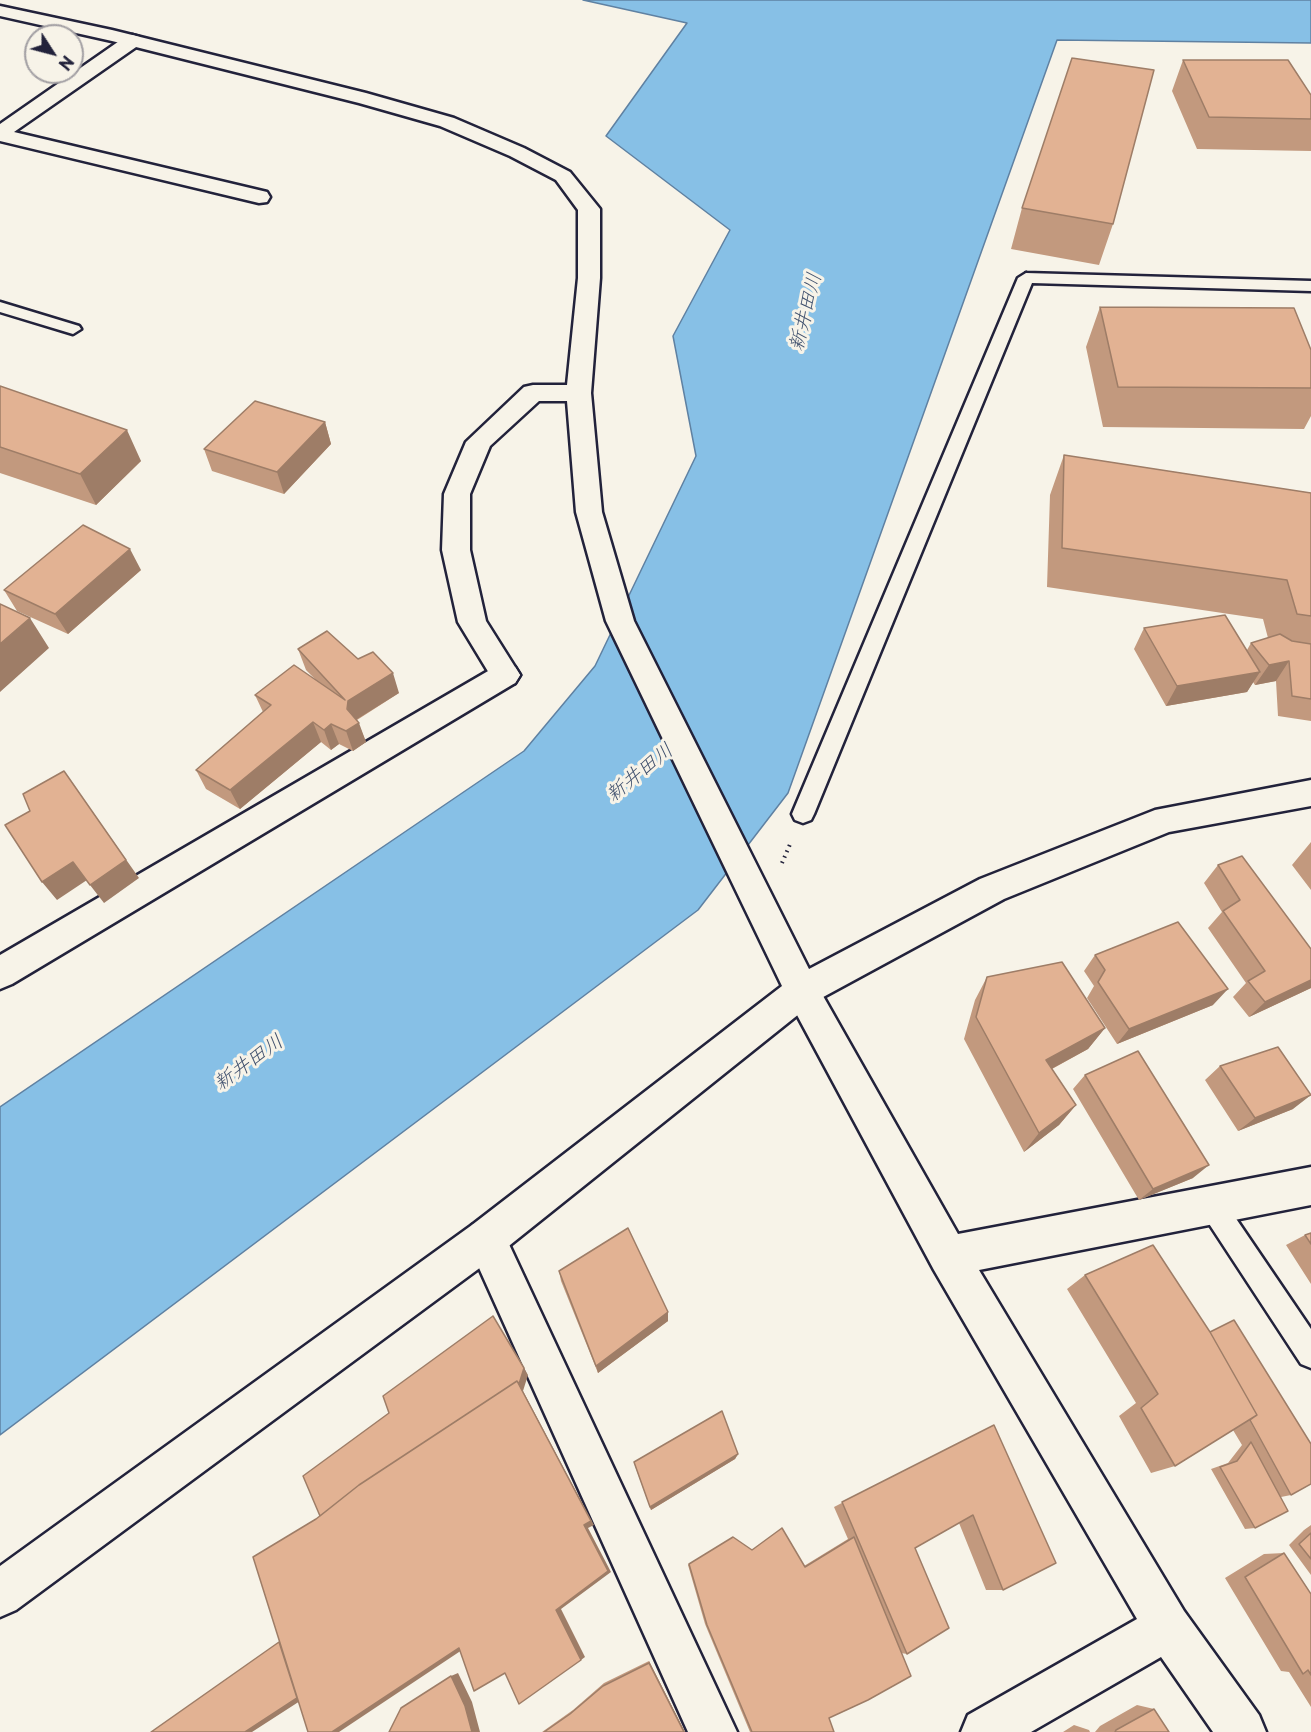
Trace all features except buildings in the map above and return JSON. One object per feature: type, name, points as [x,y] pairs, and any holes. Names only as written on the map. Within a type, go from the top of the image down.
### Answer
[{"type":"street","points":[[0,11],[366,99],[447,122],[517,152],[563,176],[589,209],[590,269],[579,393],[589,512],[620,621],[802,991],[948,1256],[1168,1627],[1242,1732]]},
{"type":"street","points":[[0,134],[132,41]]},
{"type":"street","points":[[0,134],[259,197]]},
{"type":"street","points":[[0,973],[505,675],[472,622],[456,550],[457,494],[479,442],[533,393],[579,393]]},
{"type":"street","points":[[0,1594],[486,1239],[802,991],[992,889],[1166,819],[1311,793]]},
{"type":"street","points":[[948,1256],[1213,1207],[1311,1186]]},
{"type":"street","points":[[486,1239],[713,1732]]},
{"type":"street","points":[[985,1732],[1168,1627]]},
{"type":"lane","points":[[802,814],[1026,278],[1311,286]]},
{"type":"lane","points":[[0,307],[73,329]]},
{"type":"lane","points":[[1213,1207],[1311,1354]]},
{"type":"water","name":"新井田川","points":[[583,0],[1311,0],[1311,43],[1057,40],[788,793],[698,910],[0,1435],[0,1107],[524,751],[595,666],[696,456],[673,336],[730,230],[606,136],[687,23]]}]
